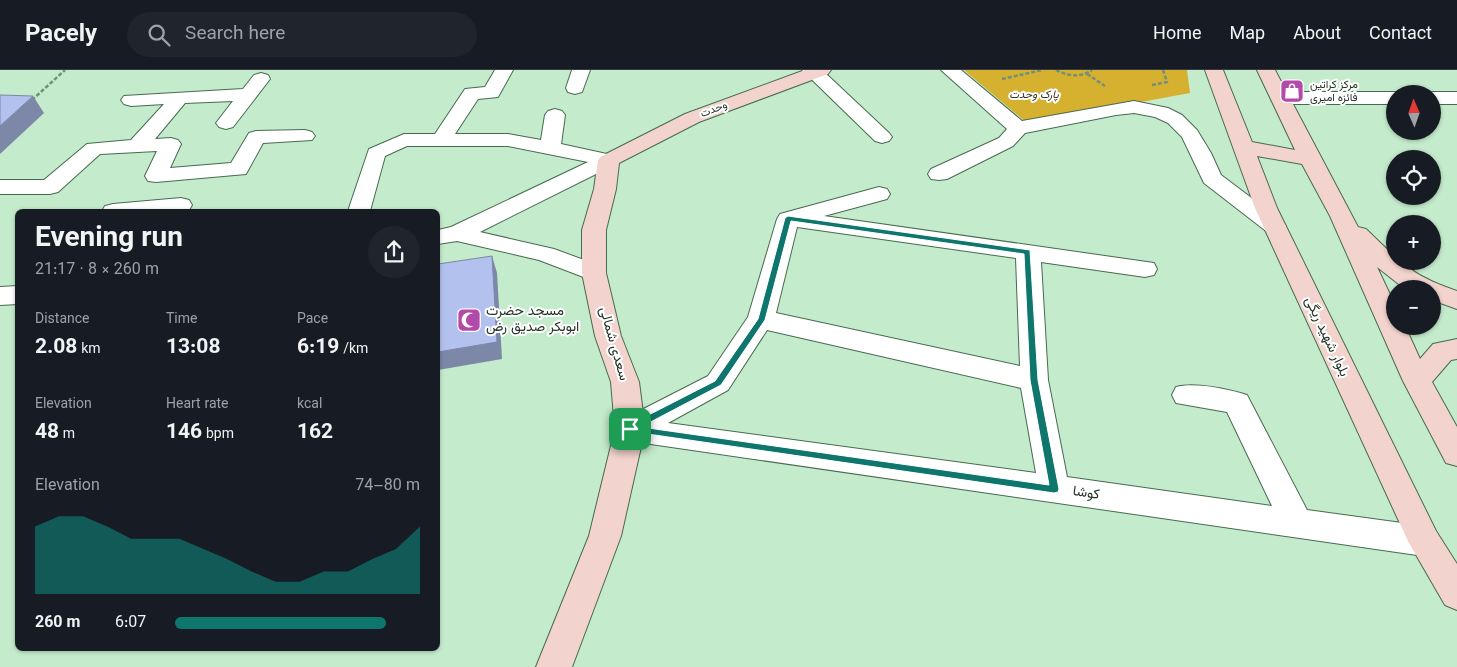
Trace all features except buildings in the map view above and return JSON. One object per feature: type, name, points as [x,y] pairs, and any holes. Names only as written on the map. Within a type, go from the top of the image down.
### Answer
[{"type":"main road","name":"بلوار شهید ریگی","points":[[1214,70],[1274,226],[1424,541],[1457,594]]},
{"type":"main road","points":[[1266,70],[1310,159],[1342,216],[1418,381],[1457,454]]},
{"type":"main road","name":"وحدت","points":[[610,160],[692,118],[815,71]]},
{"type":"main road","points":[[1243,147],[1310,159]]},
{"type":"main road","name":"سعدی شمالی","points":[[554,667],[605,536],[630,429],[625,382],[608,336],[594,272],[594,230],[610,160]]},
{"type":"main road","points":[[1342,216],[1382,260],[1410,280]]},
{"type":"main road","points":[[1441,294],[1457,300]]},
{"type":"main road","points":[[1418,381],[1443,351],[1457,349]]},
{"type":"street","points":[[442,138],[472,93],[491,93],[504,70]]},
{"type":"street","points":[[575,88],[581,70]]},
{"type":"street","points":[[950,70],[1018,128]]},
{"type":"street","points":[[815,71],[882,137]]},
{"type":"street","points":[[226,123],[261,79]]},
{"type":"street","points":[[131,100],[248,95]]},
{"type":"street","points":[[1281,98],[1386,98]]},
{"type":"street","points":[[1441,98],[1457,98]]},
{"type":"street","points":[[138,146],[180,99]]},
{"type":"street","points":[[939,174],[1006,142],[1018,128],[1134,107],[1161,112],[1175,119],[1190,134],[1212,178],[1274,226]]},
{"type":"street","points":[[550,148],[555,115]]},
{"type":"street","points":[[0,187],[50,187],[94,148],[171,144],[156,176],[238,169],[256,137],[305,136]]},
{"type":"street","points":[[360,209],[376,153],[404,140],[442,138],[508,140],[610,160]]},
{"type":"street","points":[[447,235],[610,160]]},
{"type":"street","points":[[157,209],[179,208],[197,173]]},
{"type":"street","points":[[788,218],[879,194]]},
{"type":"street","points":[[788,218],[1145,269]]},
{"type":"street","points":[[630,429],[718,383],[761,320],[788,218]]},
{"type":"street","points":[[447,235],[546,254],[594,272]]},
{"type":"street","points":[[1028,252],[1034,380],[1054,489]]},
{"type":"street","points":[[0,296],[15,295]]},
{"type":"street","points":[[761,320],[1034,380]]},
{"type":"street","points":[[1186,395],[1237,403],[1297,523]]},
{"type":"street","name":"کوشا","points":[[630,429],[1424,541]]},
{"type":"path","points":[[30,101],[65,70]]},
{"type":"path","points":[[1056,70],[1069,75],[1087,74],[1092,70]]},
{"type":"path","points":[[1087,74],[1108,89]]},
{"type":"green space","name":"پارک وحدت","points":[[964,70],[1187,70],[1190,93],[1027,123]]},
{"type":"place","name":"مرکز کراتین فائزه امیری","points":[[1292,91]]},
{"type":"place","name":"مسجد حضرت ابوبکر صدیق رض","points":[[469,320]]},
{"type":"route","points":[[788,218],[1028,252],[1034,380],[1054,489],[630,429],[718,383],[761,320],[788,218]]}]
